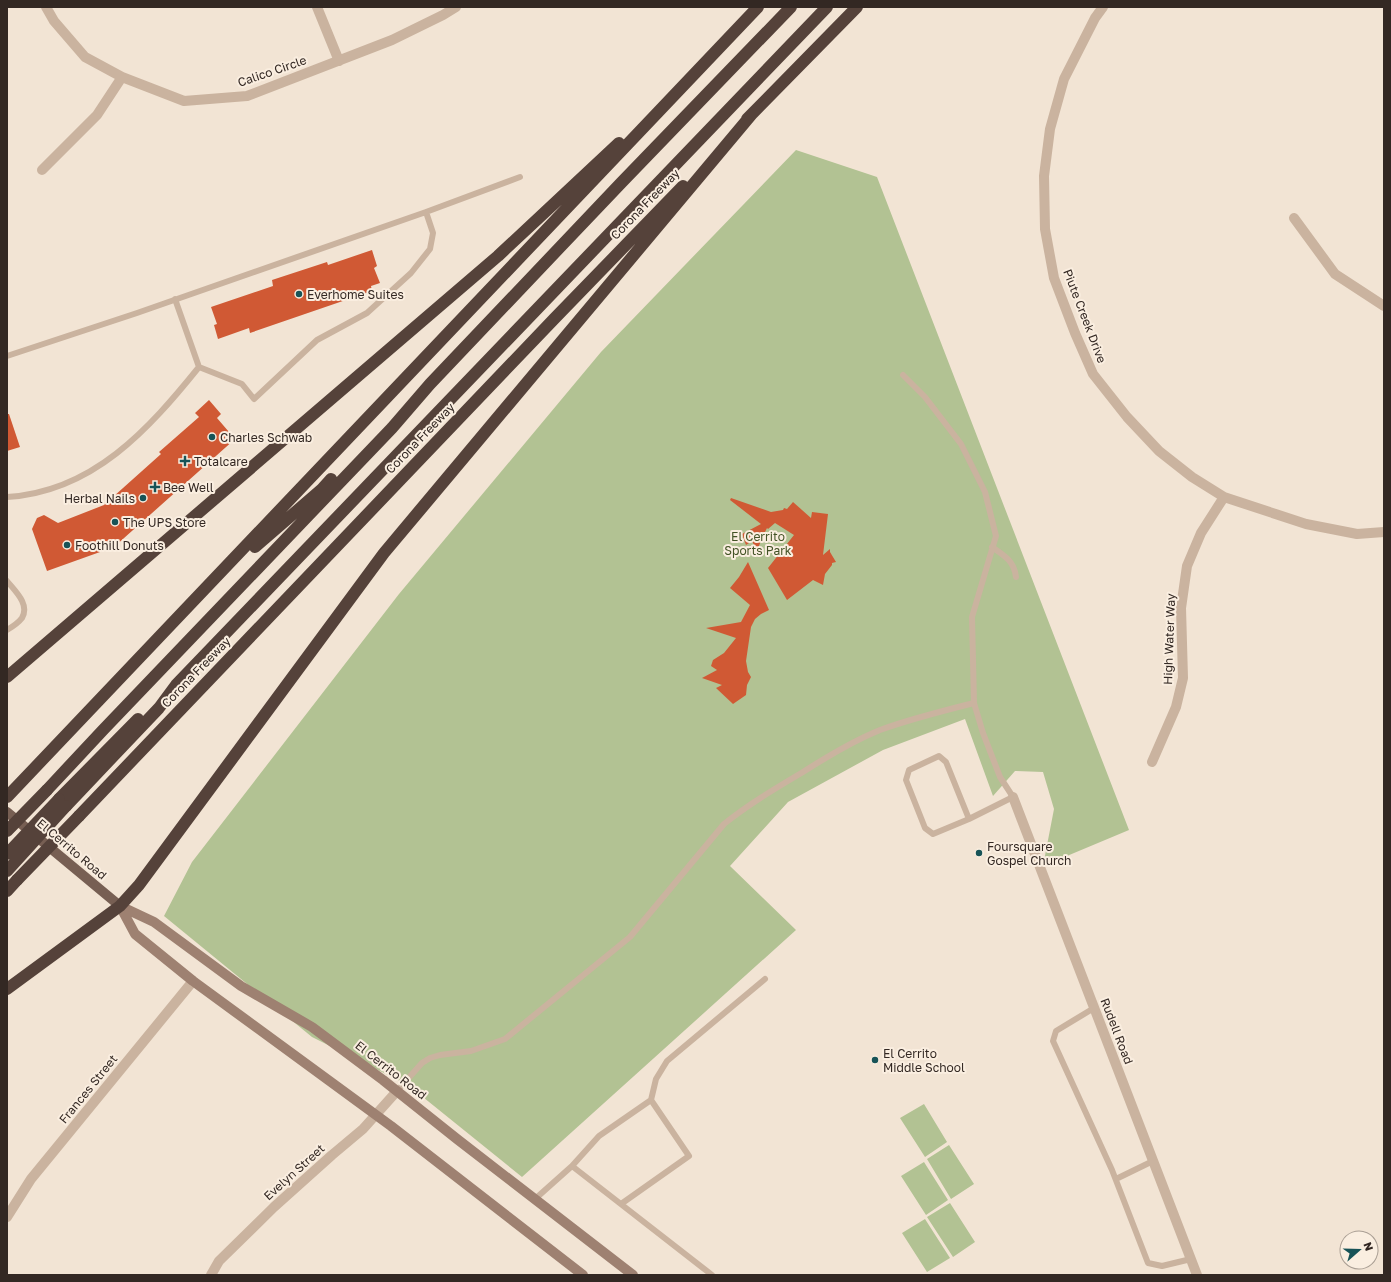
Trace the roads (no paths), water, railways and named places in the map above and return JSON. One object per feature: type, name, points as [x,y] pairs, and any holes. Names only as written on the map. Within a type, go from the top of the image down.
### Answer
[{"type":"highway","points":[[7,798],[758,7]]},
{"type":"highway","points":[[7,831],[392,428],[430,384],[621,183],[791,7]]},
{"type":"highway","points":[[7,871],[63,803],[155,702],[176,685],[827,7]]},
{"type":"highway","name":"Corona Freeway","points":[[7,891],[548,324],[857,7]]},
{"type":"highway","points":[[7,676],[498,256],[706,62]]},
{"type":"highway","points":[[7,989],[120,906],[138,885],[384,553],[752,114]]},
{"type":"highway","points":[[199,596],[322,489],[395,413],[430,384]]},
{"type":"highway","points":[[7,854],[63,803]]},
{"type":"main road","name":"El Cerrito Road","points":[[7,812],[120,906],[154,922],[241,986],[312,1027],[397,1091],[633,1275]]},
{"type":"main road","name":"El Cerrito Road","points":[[120,906],[135,934],[193,981],[377,1115],[583,1275]]},
{"type":"street","name":"Calico Circle","points":[[46,7],[54,21],[85,57],[122,77],[184,101],[247,96],[392,40],[456,7]]},
{"type":"street","points":[[317,7],[339,60]]},
{"type":"street","name":"Piute Creek Drive","points":[[1103,7],[1095,18],[1064,78],[1050,129],[1044,176],[1045,229],[1054,278],[1075,333],[1094,374],[1127,417],[1159,451],[1192,477],[1224,497],[1306,524],[1356,534],[1384,532]]},
{"type":"street","points":[[42,170],[97,115],[122,77]]},
{"type":"street","points":[[1294,218],[1335,274],[1384,306]]},
{"type":"street","name":"High Water Way","points":[[1152,762],[1176,707],[1183,678],[1181,608],[1187,566],[1201,533],[1224,497]]},
{"type":"street","name":"Rudell Road","points":[[1013,797],[1197,1275]]},
{"type":"street","name":"Frances Street","points":[[7,1217],[30,1180],[193,981]]},
{"type":"street","name":"Evelyn Street","points":[[211,1275],[219,1261],[268,1213],[332,1155],[359,1133],[377,1115],[397,1091]]},
{"type":"lane","points":[[7,356],[426,212],[520,177]]},
{"type":"lane","points":[[175,299],[199,366],[242,384],[254,399],[317,340],[367,313],[411,273],[430,249],[433,233],[426,212]]},
{"type":"lane","points":[[7,497],[23,496],[64,485],[101,466],[116,455],[150,424],[169,404],[199,366]]},
{"type":"lane","points":[[903,375],[926,397],[961,444],[985,492],[996,536],[972,617],[974,703],[983,733],[1000,777],[1013,797],[969,819],[933,834],[925,828],[906,780],[909,770],[939,756],[946,762],[969,819]]},
{"type":"lane","points":[[992,547],[1008,559],[1015,568],[1016,577]]},
{"type":"lane","points":[[7,581],[24,603],[24,613],[22,618],[7,630]]},
{"type":"lane","points":[[397,1091],[422,1063],[430,1058],[440,1055],[472,1051],[505,1039],[630,938],[724,824],[766,794],[853,742],[880,730],[974,703]]},
{"type":"lane","points":[[535,1199],[572,1166],[598,1136],[651,1100],[656,1079],[667,1061],[765,979]]},
{"type":"lane","points":[[1094,1008],[1056,1031],[1053,1041],[1116,1179],[1148,1263],[1162,1266],[1191,1259]]},
{"type":"lane","points":[[621,1204],[690,1156],[651,1100]]},
{"type":"lane","points":[[1116,1179],[1153,1161]]},
{"type":"lane","points":[[572,1166],[712,1275]]},
{"type":"place","name":"Everhome Suites","points":[[299,294]]},
{"type":"place","name":"Charles Schwab","points":[[212,437]]},
{"type":"place","name":"Totalcare","points":[[185,461]]},
{"type":"place","name":"Bee Well","points":[[155,487]]},
{"type":"place","name":"Herbal Nails","points":[[143,498]]},
{"type":"place","name":"The UPS Store","points":[[115,522]]},
{"type":"place","name":"Foothill Donuts","points":[[67,545]]},
{"type":"place","name":"Foursquare Gospel Church","points":[[979,853]]},
{"type":"place","name":"El Cerrito Middle School","points":[[875,1060]]},
{"type":"park label","name":"El Cerrito Sports Park","points":[[758,543]]}]
